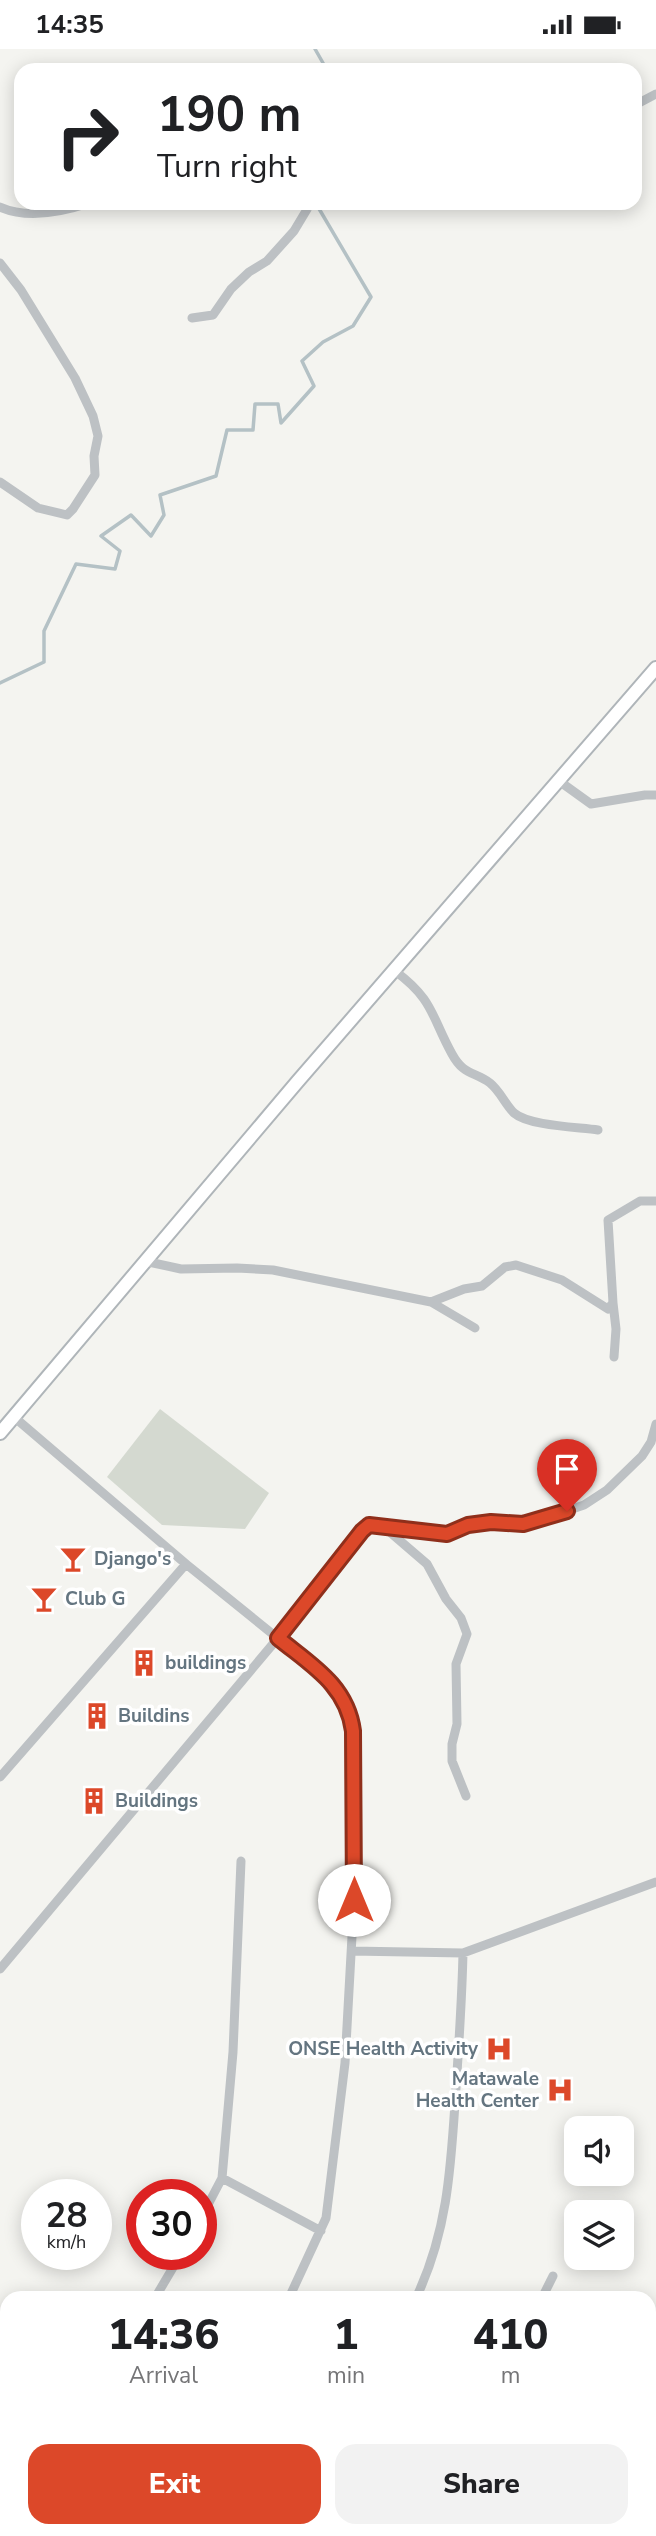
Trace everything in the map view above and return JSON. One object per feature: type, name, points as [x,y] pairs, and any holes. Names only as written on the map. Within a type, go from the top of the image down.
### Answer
[{"type":"main road","points":[[0,1433],[144,1261],[656,668]]},
{"type":"street","points":[[0,207],[13,212],[60,210]]},
{"type":"street","points":[[192,318],[213,315],[231,289],[248,272],[267,261],[294,231],[307,210]]},
{"type":"street","points":[[0,263],[21,290],[75,378],[93,416],[98,436],[94,456],[95,475],[73,509],[66,515],[38,508],[0,482]]},
{"type":"street","points":[[559,781],[591,804],[656,795]]},
{"type":"street","points":[[395,971],[424,997],[452,1053],[462,1067],[472,1076],[492,1085],[512,1111],[527,1119],[598,1130]]},
{"type":"street","points":[[614,1357],[615,1329],[608,1220],[640,1201],[656,1201]]},
{"type":"street","points":[[144,1261],[181,1269],[274,1270],[431,1302],[475,1328]]},
{"type":"street","points":[[431,1302],[464,1289],[482,1286],[505,1267],[516,1265],[562,1280],[604,1308],[610,1307],[612,1303]]},
{"type":"street","points":[[14,1417],[187,1564],[332,1682],[351,1712],[352,1951],[345,2063],[329,2201],[321,2231],[292,2291]]},
{"type":"street","points":[[0,1969],[278,1638],[369,1525],[447,1534],[468,1525],[491,1522],[523,1524],[583,1505],[607,1490],[642,1456],[651,1442],[656,1424]]},
{"type":"street","points":[[383,1526],[427,1564],[446,1599],[461,1618],[467,1634],[456,1664],[457,1724],[452,1744],[452,1761],[466,1796]]},
{"type":"street","points":[[0,1777],[187,1564]]},
{"type":"street","points":[[217,2188],[222,2178],[233,2052],[241,1861]]},
{"type":"street","points":[[352,1951],[463,1953],[656,1882]]},
{"type":"street","points":[[419,2291],[433,2257],[445,2214],[454,2118],[463,1953]]},
{"type":"street","points":[[222,2178],[321,2231]]},
{"type":"street","points":[[159,2291],[172,2270]]},
{"type":"street","points":[[546,2291],[553,2276]]},
{"type":"shaded area","points":[[160,1409],[269,1493],[245,1529],[162,1525],[107,1477]]},
{"type":"waterway","points":[[315,49],[323,63]]},
{"type":"waterway","points":[[0,683],[44,662],[44,631],[76,564],[115,569],[120,551],[101,536],[131,515],[151,536],[164,515],[160,495],[216,476],[227,430],[253,430],[255,404],[278,404],[281,423],[314,386],[302,361],[323,342],[353,326],[371,297],[320,210]]},
{"type":"place","name":"Django's","points":[[73,1559]]},
{"type":"place","name":"Club G","points":[[44,1599]]},
{"type":"place","name":"buildings","points":[[144,1663]]},
{"type":"place","name":"Buildins","points":[[97,1716]]},
{"type":"place","name":"Buildings","points":[[94,1801]]},
{"type":"place","name":"ONSE Health Activity","points":[[499,2049]]},
{"type":"place","name":"Matawale Health Center","points":[[560,2090]]},
{"type":"route","points":[[354,1900],[351,1712],[332,1682],[278,1638],[369,1525],[447,1534],[457,1532],[468,1525],[491,1522],[523,1524],[567,1511]]}]
